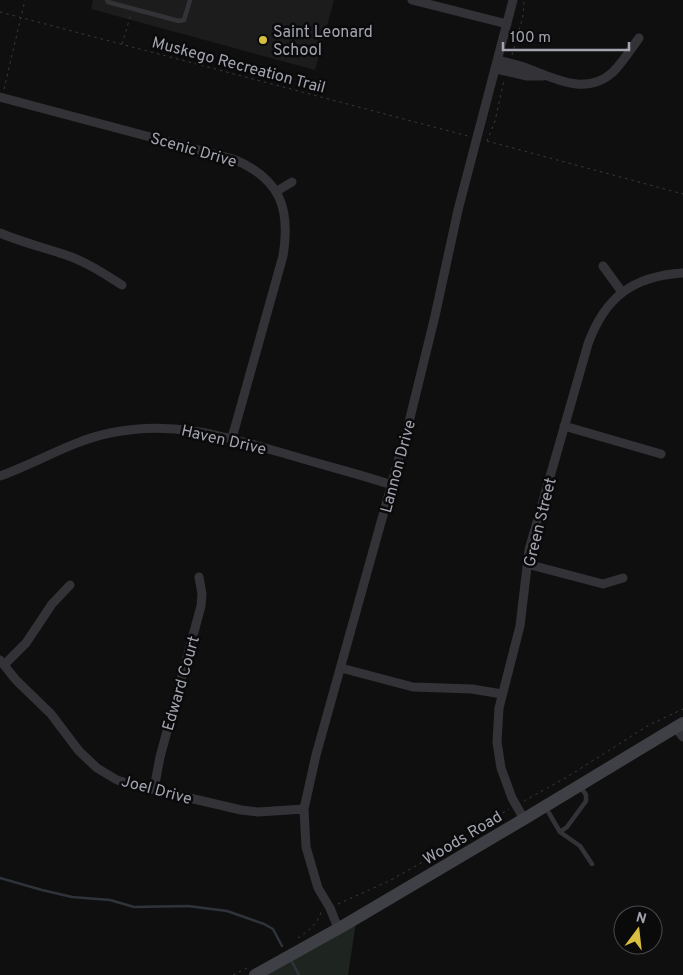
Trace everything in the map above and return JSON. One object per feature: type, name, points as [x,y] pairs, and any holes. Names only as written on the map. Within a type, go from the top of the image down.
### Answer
[{"type":"street","points":[[412,0],[507,24]]},
{"type":"street","name":"Lannon Drive","points":[[338,928],[330,908],[318,888],[306,848],[304,809],[316,755],[392,485],[430,335],[463,192],[513,0]]},
{"type":"street","points":[[497,64],[529,69],[564,83],[580,84],[597,80],[613,72],[639,38]]},
{"type":"street","name":"Scenic Drive","points":[[1,97],[233,159],[251,168],[277,191]]},
{"type":"street","points":[[232,438],[283,256],[285,234],[284,210],[277,191],[292,182]]},
{"type":"street","points":[[0,233],[22,242],[75,258],[122,285]]},
{"type":"street","points":[[603,266],[622,292],[654,277],[683,273]]},
{"type":"street","name":"Green Street","points":[[524,820],[505,782],[498,755],[497,725],[502,694],[520,626],[527,564],[564,426],[593,330],[607,308],[622,292]]},
{"type":"street","points":[[564,426],[661,454]]},
{"type":"street","name":"Haven Drive","points":[[0,476],[84,441],[133,429],[175,428],[232,438],[392,485]]},
{"type":"street","points":[[527,564],[603,584],[623,578]]},
{"type":"street","name":"Edward Court","points":[[154,789],[160,758],[201,606],[202,594],[199,577]]},
{"type":"street","points":[[2,663],[26,643],[52,604],[70,585]]},
{"type":"street","name":"Joel Drive","points":[[2,663],[16,680],[51,714],[79,751],[97,768],[117,780],[241,810],[258,812],[304,809]]},
{"type":"street","points":[[341,668],[413,687],[472,689],[502,694]]},
{"type":"street","name":"Woods Road","points":[[252,971],[338,928],[524,820],[580,785],[680,729]]},
{"type":"lane","points":[[107,0],[108,2],[179,21],[184,20],[190,0]]},
{"type":"lane","points":[[560,832],[586,801],[586,794],[580,785]]},
{"type":"lane","points":[[545,807],[560,832],[580,846],[592,864]]},
{"type":"path","points":[[1,97],[25,0]]},
{"type":"path","points":[[511,58],[523,16],[524,0]]},
{"type":"path","points":[[122,44],[132,9]]},
{"type":"path","name":"Muskego Recreation Trail","points":[[0,12],[471,137]]},
{"type":"path","points":[[487,141],[495,121],[505,76]]},
{"type":"path","points":[[480,139],[683,194]]},
{"type":"path","points":[[521,802],[567,777],[649,724],[683,709]]},
{"type":"path","points":[[338,904],[389,881],[453,845],[513,807]]},
{"type":"path","points":[[295,940],[313,927],[322,912]]},
{"type":"path","points":[[233,975],[252,971]]},
{"type":"shaded area","name":"Saint Leonard School","points":[[93,0],[334,0],[315,70],[91,9]]},
{"type":"shaded area","points":[[356,922],[348,975],[265,975]]},
{"type":"waterway","points":[[0,878],[72,897],[110,900],[134,907],[188,906],[227,911],[273,929],[282,946]]},
{"type":"waterway","points":[[291,960],[299,975]]},
{"type":"place","name":"Saint Leonard School","points":[[263,40]]}]
